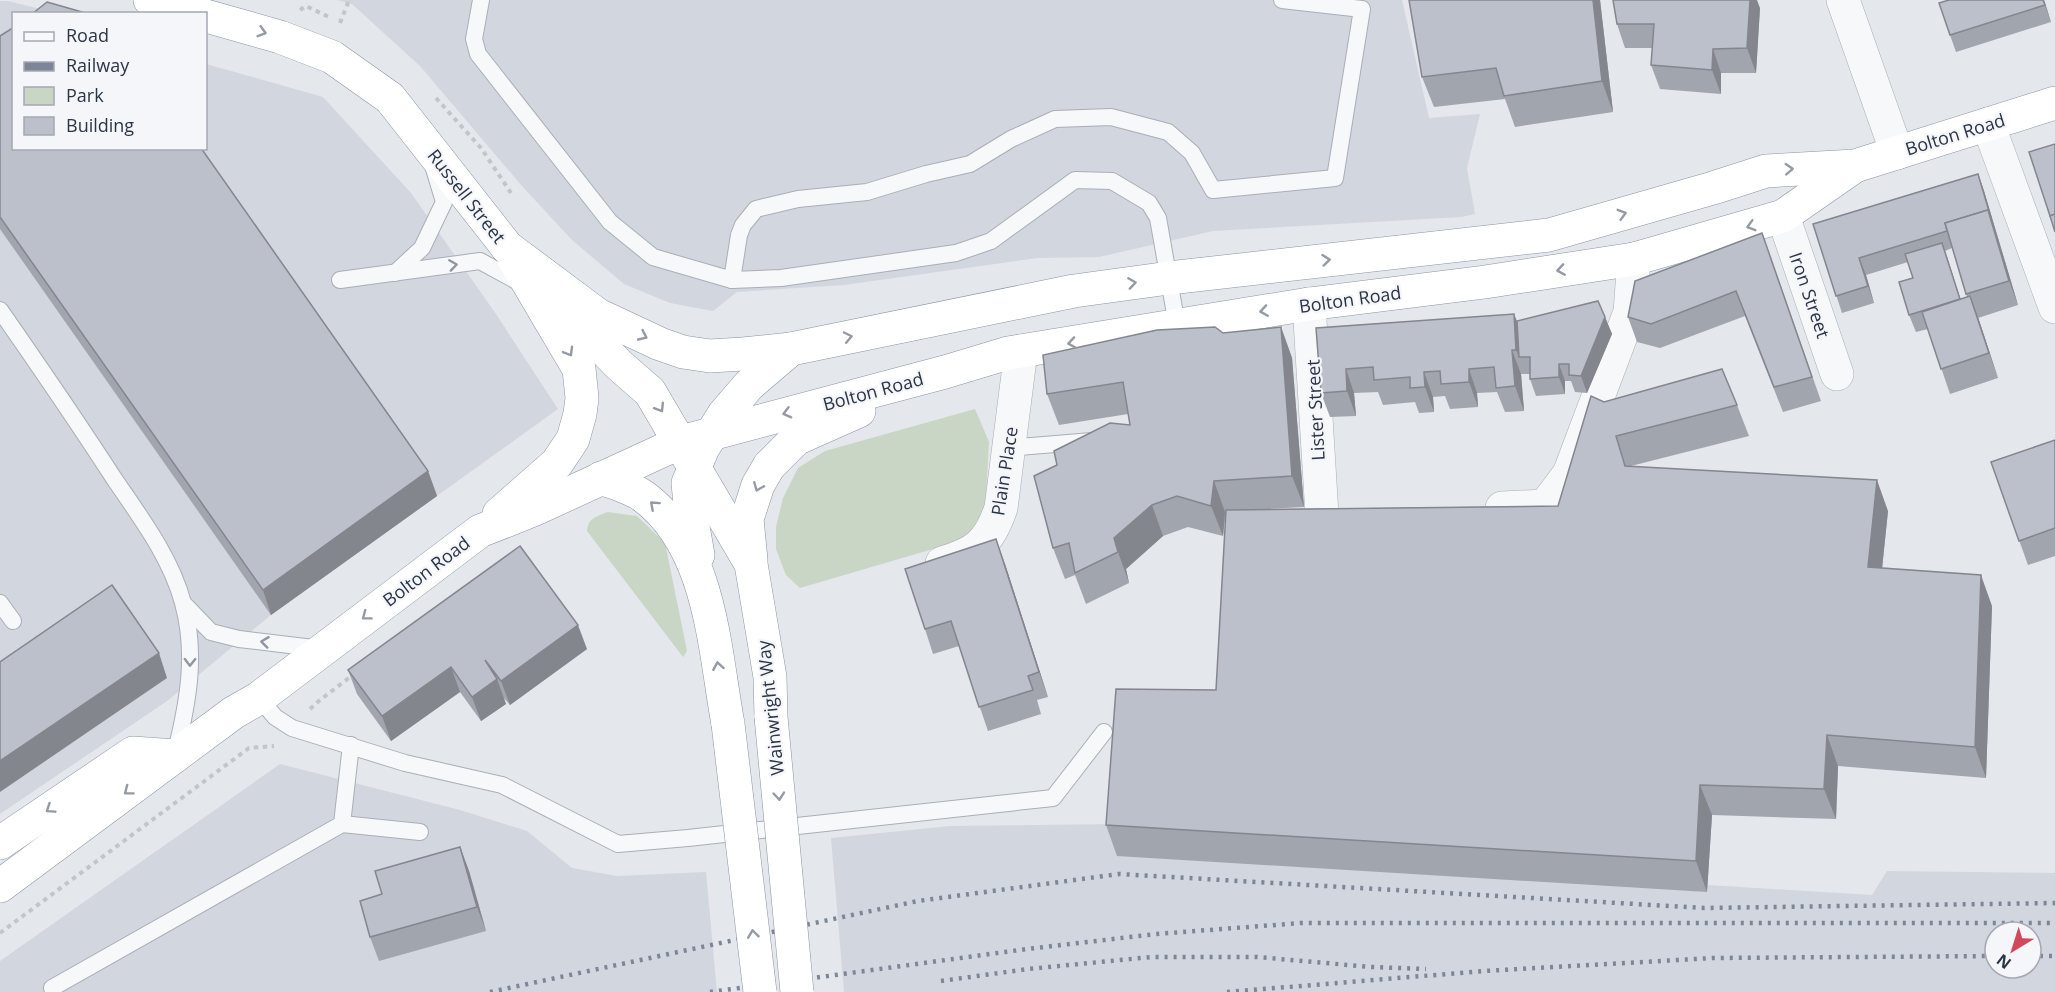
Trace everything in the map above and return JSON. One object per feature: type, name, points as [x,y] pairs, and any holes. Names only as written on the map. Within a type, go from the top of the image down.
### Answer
[{"type":"highway","points":[[150,0],[190,12]]},
{"type":"highway","name":"Russell Street","points":[[207,16],[280,37],[332,57],[390,98],[507,247],[608,354],[650,392],[688,455]]},
{"type":"highway","name":"Bolton Road","points":[[507,247],[598,315],[660,344],[683,352],[710,356],[791,349],[1074,291],[1549,235],[1766,171],[1855,166],[2055,103]]},
{"type":"highway","name":"Bolton Road","points":[[0,886],[234,713],[259,698],[480,531],[533,510],[601,478],[688,455],[715,432],[945,372],[1008,353],[1309,304],[1485,282],[1634,259],[1783,216],[1855,166]]},
{"type":"highway","points":[[480,531],[557,463],[573,439],[580,414],[582,383],[579,369],[507,247]]},
{"type":"highway","points":[[715,432],[724,414],[749,385],[791,349]]},
{"type":"highway","points":[[751,564],[747,519],[758,485],[768,466],[796,439],[945,372]]},
{"type":"highway","points":[[688,455],[691,515],[728,724],[760,992]]},
{"type":"highway","name":"Wainwright Way","points":[[688,455],[751,564],[770,677],[771,717],[797,992]]},
{"type":"highway","points":[[601,478],[642,495],[667,518],[688,552],[705,591]]},
{"type":"highway","points":[[0,843],[133,753],[175,756]]},
{"type":"street","points":[[1843,0],[1897,153]]},
{"type":"street","points":[[1988,124],[2055,307]]},
{"type":"street","name":"Iron Street","points":[[1783,216],[1837,374]]},
{"type":"street","points":[[1475,509],[1545,506],[1569,474],[1630,312],[1634,259]]},
{"type":"street","name":"Lister Street","points":[[1309,304],[1322,515]]},
{"type":"street","name":"Plain Place","points":[[909,574],[965,556],[984,542],[995,526],[1001,508],[1021,351]]},
{"type":"street","points":[[1288,516],[1357,514]]},
{"type":"lane","points":[[482,0],[474,39],[478,54],[610,222],[654,257],[732,280],[781,278],[956,253],[992,242],[1075,180],[1112,181],[1149,203],[1158,218],[1177,325]]},
{"type":"lane","points":[[732,280],[739,235],[743,225],[756,209],[798,199],[867,192],[926,174],[970,164],[1011,139],[1055,119],[1111,117],[1168,132],[1192,153],[1214,190],[1335,178],[1362,9],[1282,0]]},
{"type":"lane","points":[[395,273],[422,248],[444,202],[428,147]]},
{"type":"lane","points":[[340,280],[480,261],[532,290]]},
{"type":"lane","points":[[0,310],[148,530],[173,573],[184,604],[191,657],[187,708],[175,756]]},
{"type":"lane","points":[[1008,448],[1102,440]]},
{"type":"lane","points":[[0,603],[13,621]]},
{"type":"lane","points":[[184,604],[211,632],[239,639],[323,649]]},
{"type":"lane","points":[[259,698],[275,717],[292,728],[351,744],[405,763],[502,785],[618,844],[1053,798],[1104,732]]},
{"type":"lane","points":[[342,824],[351,744]]},
{"type":"lane","points":[[52,988],[342,824],[420,832]]},
{"type":"path","points":[[340,23],[349,0]]},
{"type":"path","points":[[306,6],[350,27]]},
{"type":"path","points":[[429,92],[453,115],[481,148],[513,197]]},
{"type":"path","points":[[0,933],[249,748],[275,746],[320,700],[357,672]]},
{"type":"shaded area","points":[[337,0],[1402,0],[1429,118],[1480,114],[1467,168],[1475,214],[1461,217],[1213,231],[1099,257],[1037,258],[844,285],[737,292],[713,311],[670,303],[624,284],[572,240],[522,186],[420,66],[352,4]]},
{"type":"shaded area","points":[[0,1],[8,1],[52,12],[12,12],[12,150],[207,150],[207,64],[323,97],[411,193],[496,314],[558,409],[271,615],[167,701],[0,814]]},
{"type":"shaded area","points":[[280,764],[460,810],[527,831],[572,868],[617,876],[706,872],[717,992],[0,992],[0,961]]},
{"type":"shaded area","points":[[1119,824],[1707,892],[1708,885],[1872,895],[1887,871],[2055,873],[2055,992],[844,992],[831,838],[950,826]]},
{"type":"green space","points":[[975,409],[989,442],[985,514],[967,539],[800,588],[786,575],[776,549],[776,527],[783,498],[798,468],[825,451]]},
{"type":"green space","points":[[607,512],[637,516],[665,543],[687,651],[683,657],[587,531],[591,521]]},
{"type":"building","points":[[1409,0],[1593,0],[1602,81],[1504,96],[1496,68],[1422,77]]},
{"type":"building","points":[[1613,0],[1750,0],[1747,48],[1713,49],[1712,70],[1651,65],[1654,24],[1617,24]]},
{"type":"building","points":[[1949,0],[2043,0],[2045,5],[1950,35],[1939,3]]},
{"type":"building","points":[[47,2],[82,12],[34,12]]},
{"type":"building","points":[[12,28],[12,150],[202,150],[428,471],[263,590],[0,217],[0,36]]},
{"type":"building","points":[[2055,144],[2055,214],[2050,216],[2029,152]]},
{"type":"building","points":[[1978,174],[1991,218],[1988,210],[1945,223],[1947,231],[1859,258],[1868,286],[1836,296],[1813,224]]},
{"type":"building","points":[[1988,210],[2009,281],[1966,294],[1945,223]]},
{"type":"building","points":[[2055,214],[2055,232],[2050,216]]},
{"type":"building","points":[[1762,233],[1812,377],[1774,387],[1736,291],[1651,324],[1628,317],[1635,281]]},
{"type":"building","points":[[1942,243],[1960,299],[1909,315],[1899,282],[1913,278],[1905,254]]},
{"type":"building","points":[[1970,296],[1989,353],[1941,369],[1922,312]]},
{"type":"building","points":[[1598,301],[1605,317],[1581,376],[1569,375],[1569,364],[1559,364],[1559,377],[1530,379],[1530,357],[1519,357],[1517,321]]},
{"type":"building","points":[[1514,314],[1516,350],[1512,350],[1515,386],[1496,388],[1494,367],[1469,369],[1469,382],[1441,384],[1440,371],[1424,372],[1425,387],[1410,388],[1410,377],[1374,380],[1373,367],[1346,369],[1347,391],[1321,393],[1316,328]]},
{"type":"building","points":[[1215,327],[1223,333],[1281,327],[1292,476],[1214,481],[1211,506],[1177,496],[1152,505],[1114,538],[1118,552],[1075,573],[1069,543],[1053,548],[1034,476],[1057,465],[1054,451],[1110,423],[1130,425],[1123,382],[1047,394],[1043,355],[1157,330]]},
{"type":"building","points":[[1722,369],[1737,405],[1616,436],[1625,466],[1877,480],[1868,567],[1981,575],[1975,747],[1827,735],[1824,789],[1700,785],[1696,861],[1106,825],[1116,689],[1216,690],[1226,510],[1558,506],[1591,396],[1604,402]]},
{"type":"building","points":[[2055,440],[2055,528],[2019,541],[1991,462]]},
{"type":"building","points":[[996,539],[1039,672],[1028,676],[1033,690],[979,707],[951,621],[925,629],[905,569]]},
{"type":"building","points":[[520,546],[578,625],[501,681],[485,660],[497,679],[472,697],[451,667],[382,716],[348,670]]},
{"type":"building","points":[[112,585],[159,653],[0,761],[0,662]]},
{"type":"building","points":[[460,847],[477,907],[370,937],[360,901],[382,894],[375,871]]},
{"type":"railway","points":[[490,992],[918,901],[1119,874],[1704,908],[2055,903]]},
{"type":"railway","points":[[710,992],[1027,949],[1156,934],[1301,923],[2055,923]]},
{"type":"railway","points":[[1227,992],[1484,971],[1713,958],[1983,956]]},
{"type":"railway","points":[[2043,956],[2055,956]]},
{"type":"railway","points":[[941,981],[1028,969],[1151,957],[1257,957],[1371,967],[1426,969]]}]
